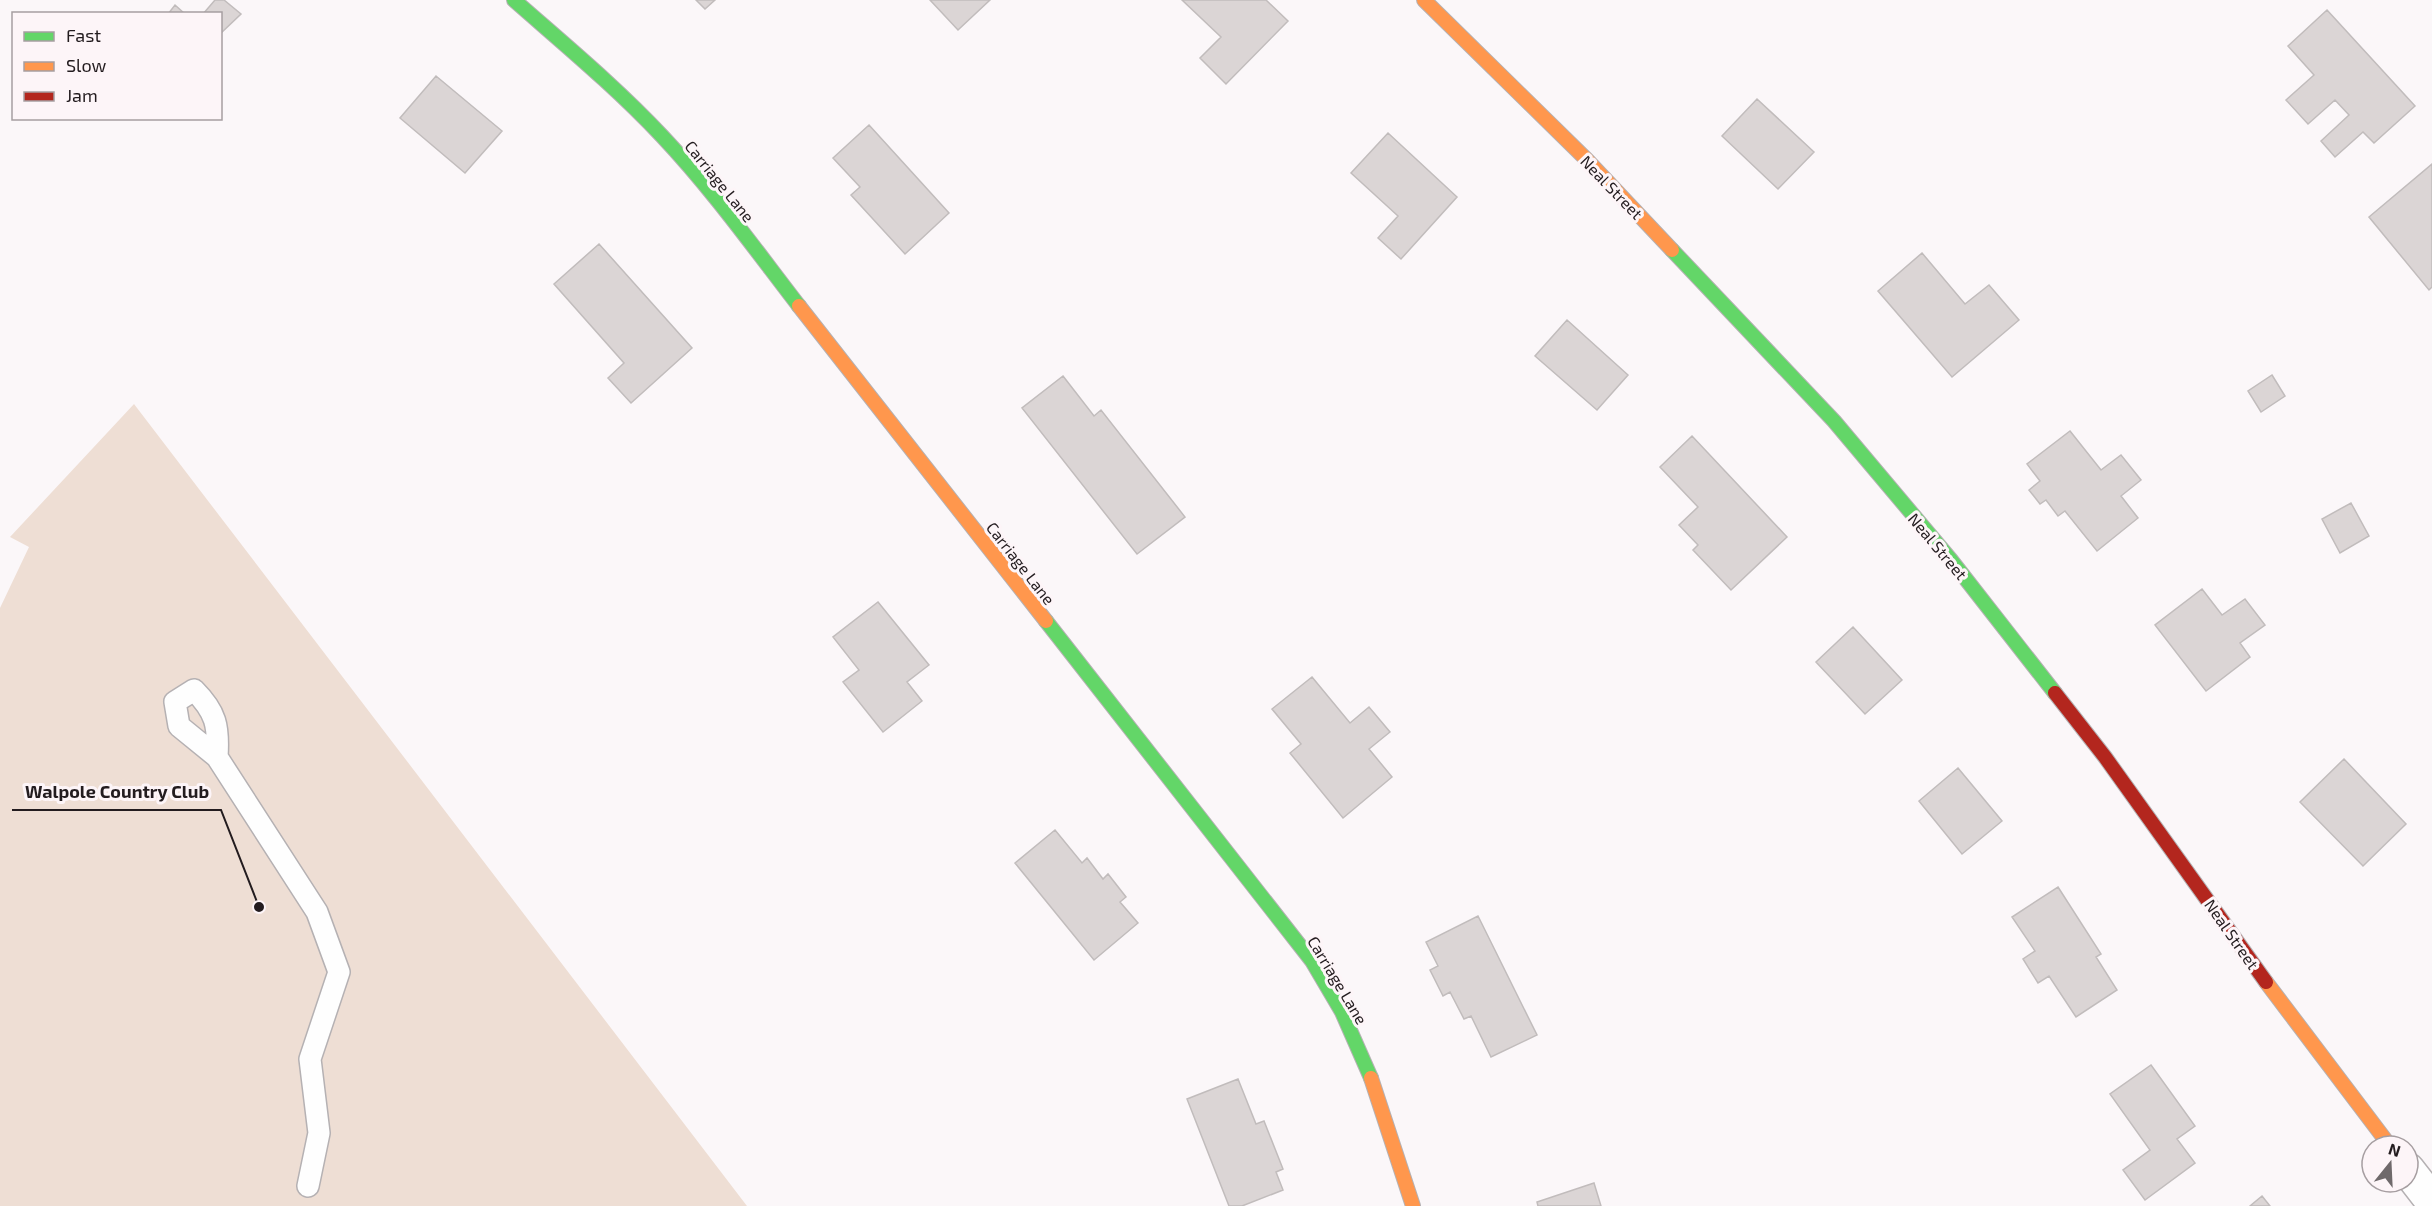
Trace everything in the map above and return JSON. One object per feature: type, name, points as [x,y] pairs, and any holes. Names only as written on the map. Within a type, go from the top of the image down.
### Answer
[{"type":"street","name":"Carriage Lane","points":[[514,0],[610,84],[663,137],[709,191],[1312,961],[1342,1012],[1369,1071],[1413,1206]]},
{"type":"street","name":"Neal Street","points":[[1424,0],[1587,160],[1801,386],[1834,421],[1937,543],[2105,757],[2263,978],[2381,1134]]},
{"type":"street","points":[[2420,1186],[2432,1201]]},
{"type":"lane","points":[[217,757],[317,912],[339,972],[310,1059],[319,1133],[308,1186]]},
{"type":"shaded area","points":[[134,404],[747,1206],[0,1206],[0,608],[29,547],[10,537]]},
{"type":"building","points":[[215,0],[224,0],[241,14],[222,32],[222,12],[205,12]]},
{"type":"building","points":[[696,0],[715,0],[705,9]]},
{"type":"building","points":[[930,0],[990,0],[958,30]]},
{"type":"building","points":[[1182,0],[1266,0],[1288,21],[1226,84],[1200,58],[1221,37]]},
{"type":"building","points":[[175,5],[183,12],[170,12]]},
{"type":"building","points":[[2327,10],[2415,106],[2374,143],[2363,132],[2335,157],[2321,141],[2349,115],[2335,100],[2308,124],[2286,100],[2314,75],[2288,46]]},
{"type":"building","points":[[436,76],[502,131],[465,173],[400,118]]},
{"type":"building","points":[[1757,99],[1814,152],[1778,189],[1722,136]]},
{"type":"building","points":[[869,125],[949,213],[905,254],[851,195],[860,187],[833,158]]},
{"type":"building","points":[[1388,133],[1457,197],[1401,259],[1378,238],[1398,216],[1351,173]]},
{"type":"building","points":[[2432,164],[2432,287],[2429,290],[2369,217]]},
{"type":"building","points":[[599,244],[692,348],[631,403],[608,378],[624,363],[554,284]]},
{"type":"building","points":[[1922,253],[1965,304],[1989,285],[2019,320],[1952,377],[1878,291]]},
{"type":"building","points":[[1567,320],[1628,375],[1597,410],[1535,356]]},
{"type":"building","points":[[2272,375],[2285,396],[2261,412],[2248,391]]},
{"type":"building","points":[[1063,376],[1094,416],[1101,410],[1185,517],[1137,554],[1022,408]]},
{"type":"building","points":[[2070,431],[2101,470],[2121,455],[2141,480],[2121,496],[2138,518],[2097,551],[2065,511],[2058,516],[2046,500],[2040,504],[2029,490],[2040,481],[2027,464]]},
{"type":"building","points":[[1692,436],[1787,537],[1731,590],[1693,550],[1698,545],[1679,525],[1698,507],[1660,467]]},
{"type":"building","points":[[2351,503],[2369,536],[2340,553],[2322,519]]},
{"type":"building","points":[[2202,589],[2222,615],[2245,599],[2265,625],[2240,643],[2250,657],[2206,691],[2155,625]]},
{"type":"building","points":[[878,602],[929,665],[907,682],[922,701],[883,732],[843,682],[859,670],[833,637]]},
{"type":"building","points":[[1853,627],[1902,680],[1865,714],[1816,662]]},
{"type":"building","points":[[1312,677],[1350,723],[1369,707],[1390,732],[1369,749],[1392,777],[1343,818],[1290,753],[1301,744],[1272,709]]},
{"type":"building","points":[[2344,759],[2406,824],[2363,866],[2300,802]]},
{"type":"building","points":[[1958,768],[2002,821],[1962,854],[1919,801]]},
{"type":"building","points":[[1055,830],[1082,863],[1087,858],[1103,879],[1108,874],[1126,897],[1120,902],[1138,923],[1094,960],[1015,863]]},
{"type":"building","points":[[2058,887],[2101,954],[2096,957],[2117,990],[2076,1017],[2049,976],[2038,983],[2023,959],[2035,951],[2012,917]]},
{"type":"building","points":[[1478,916],[1537,1035],[1491,1057],[1471,1016],[1464,1019],[1450,992],[1443,996],[1430,970],[1438,966],[1426,942]]},
{"type":"building","points":[[2151,1065],[2195,1126],[2177,1139],[2195,1163],[2145,1200],[2123,1170],[2150,1150],[2110,1094]]},
{"type":"building","points":[[1238,1079],[1256,1124],[1264,1121],[1283,1169],[1276,1172],[1283,1190],[1242,1206],[1229,1206],[1187,1099]]},
{"type":"building","points":[[1594,1183],[1601,1206],[1538,1206],[1537,1202]]},
{"type":"building","points":[[2262,1196],[2270,1206],[2250,1206]]},
{"type":"traffic: fast","points":[[514,0],[608,83],[662,136],[716,198],[799,306]]},
{"type":"traffic: fast","points":[[1672,250],[1834,421],[1951,560],[2055,693]]},
{"type":"traffic: fast","points":[[1046,621],[1312,961],[1342,1012],[1371,1078]]},
{"type":"traffic: slow","points":[[1424,0],[1587,160],[1672,250]]},
{"type":"traffic: slow","points":[[799,306],[1046,621]]},
{"type":"traffic: slow","points":[[2266,982],[2381,1134]]},
{"type":"traffic: slow","points":[[1371,1078],[1413,1206]]},
{"type":"traffic: jam","points":[[2055,693],[2105,757],[2266,982]]},
{"type":"place","name":"Walpole Country Club","points":[[259,907]]}]
